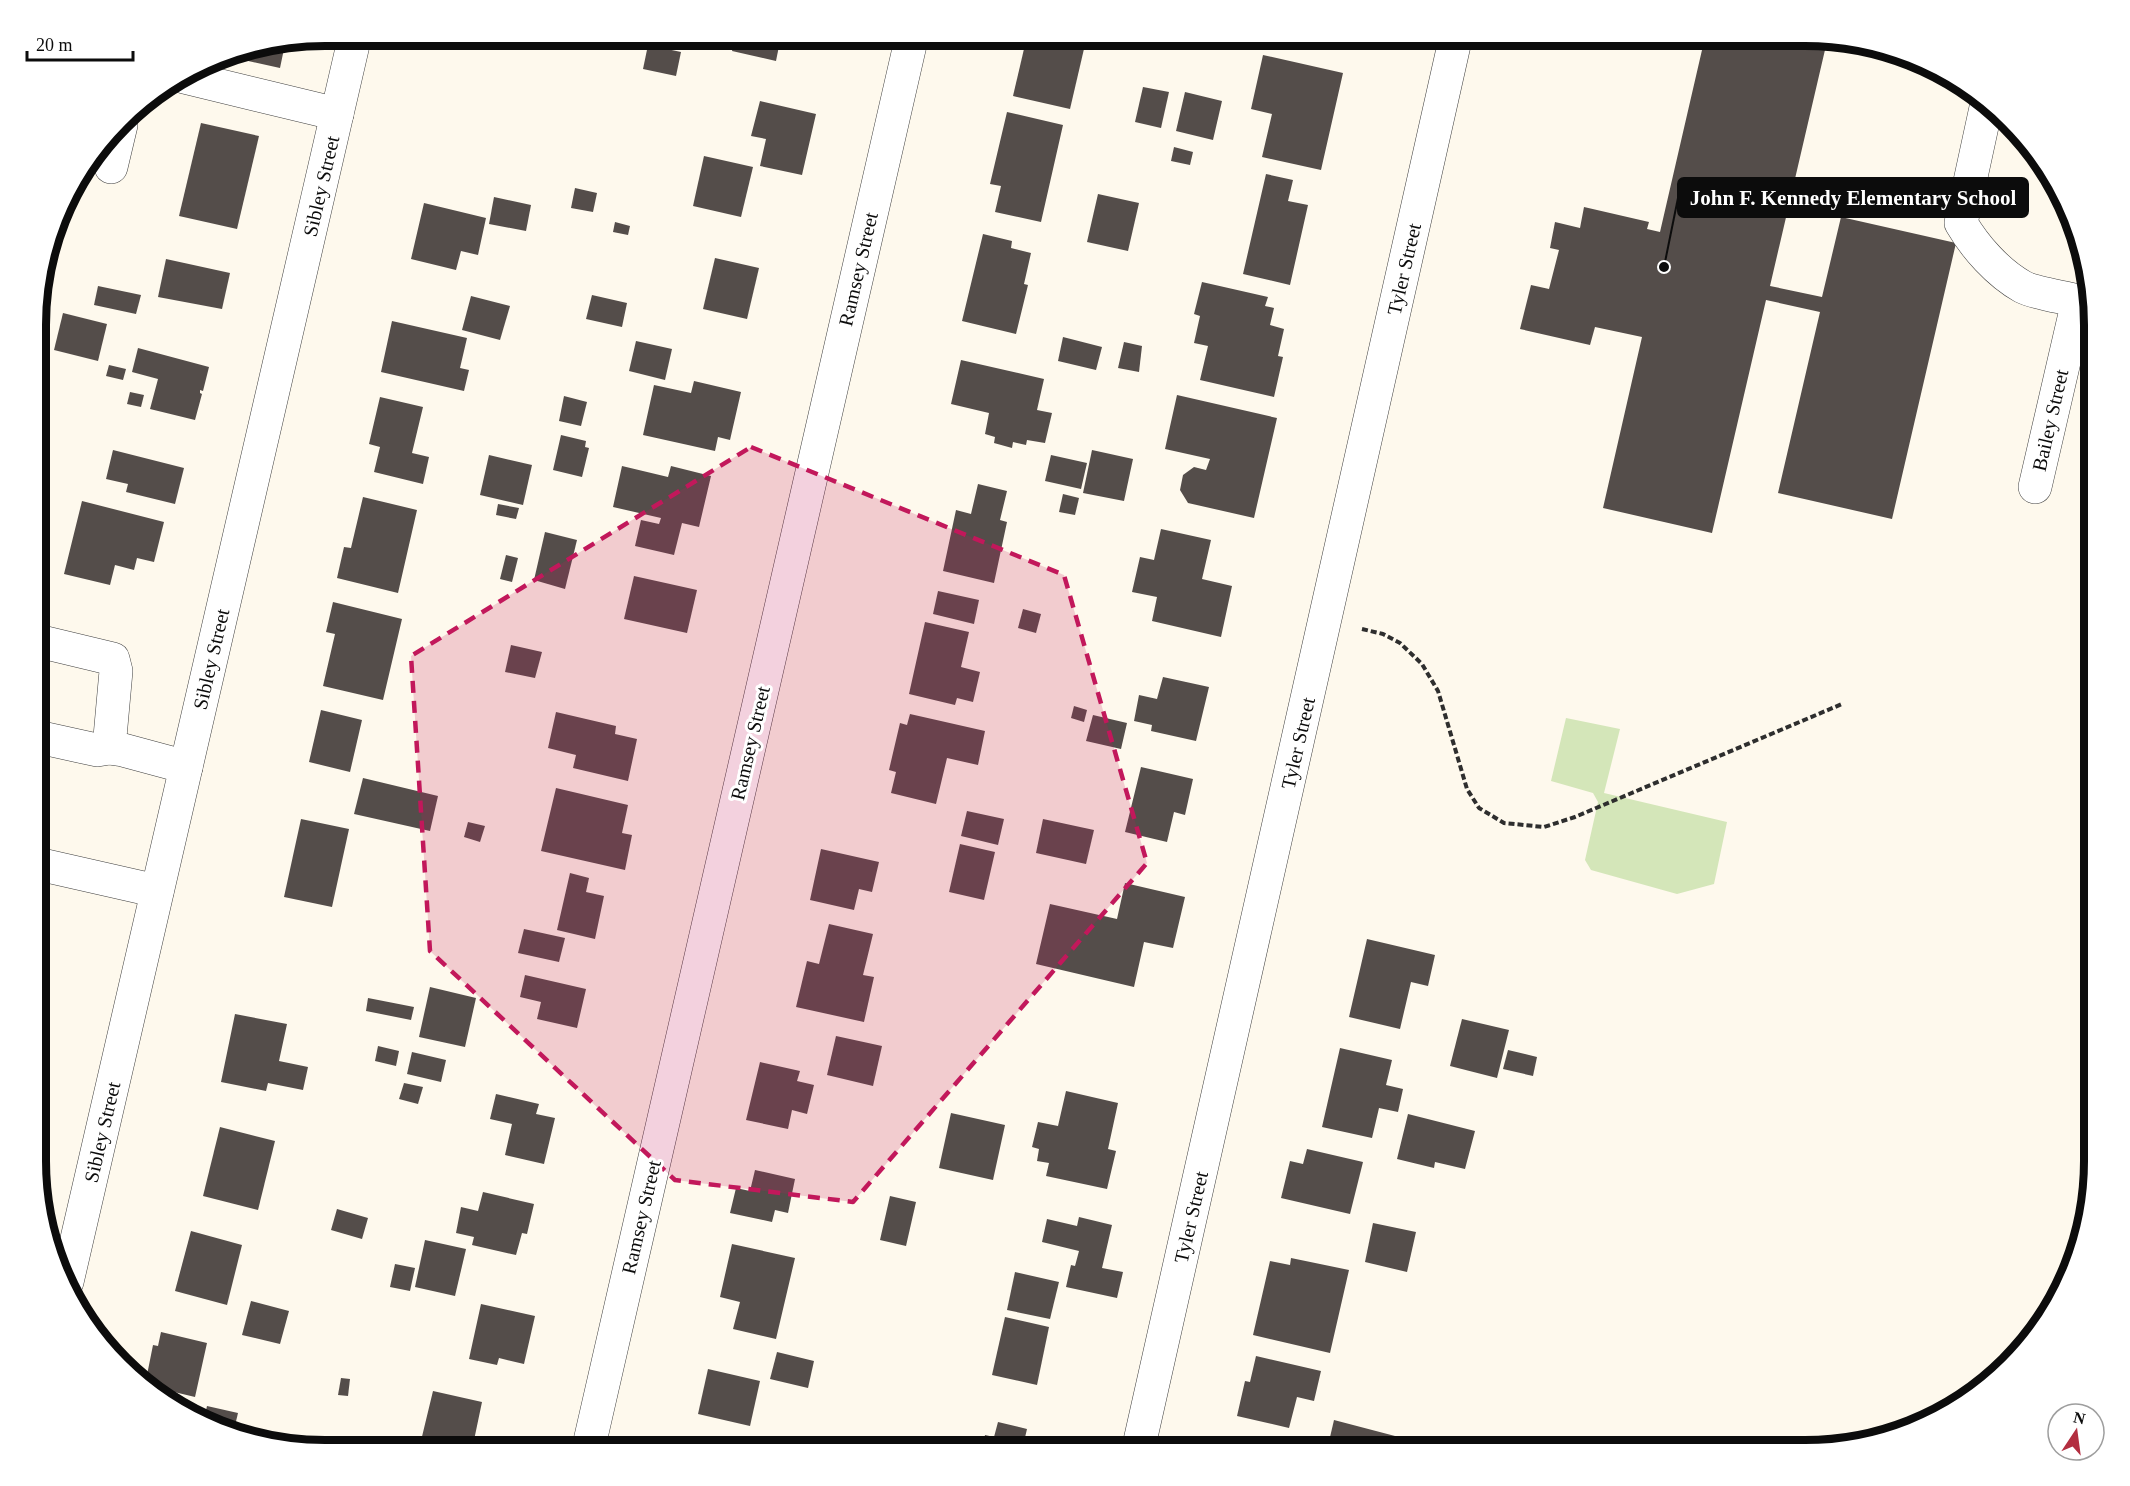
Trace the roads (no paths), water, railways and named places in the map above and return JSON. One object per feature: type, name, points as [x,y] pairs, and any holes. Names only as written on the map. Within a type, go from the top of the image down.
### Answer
[{"type":"street","name":"Sibley Street","points":[[69,1271],[353,46]]},
{"type":"street","name":"Ramsey Street","points":[[590,1440],[910,46]]},
{"type":"street","name":"Tyler Street","points":[[1140,1440],[1454,46]]},
{"type":"street","points":[[194,80],[337,114]]},
{"type":"street","name":"Bailey Street","points":[[1985,113],[1961,223],[1970,239],[1990,261],[2024,288],[2078,301],[2035,487]]},
{"type":"street","points":[[111,167],[118,139]]},
{"type":"street","points":[[46,643],[113,659],[116,671],[109,748]]},
{"type":"street","points":[[46,739],[98,750],[109,748],[123,750],[186,767]]},
{"type":"street","points":[[46,866],[158,891]]},
{"type":"place","name":"John F. Kennedy Elementary School","points":[[1664,267]]}]
